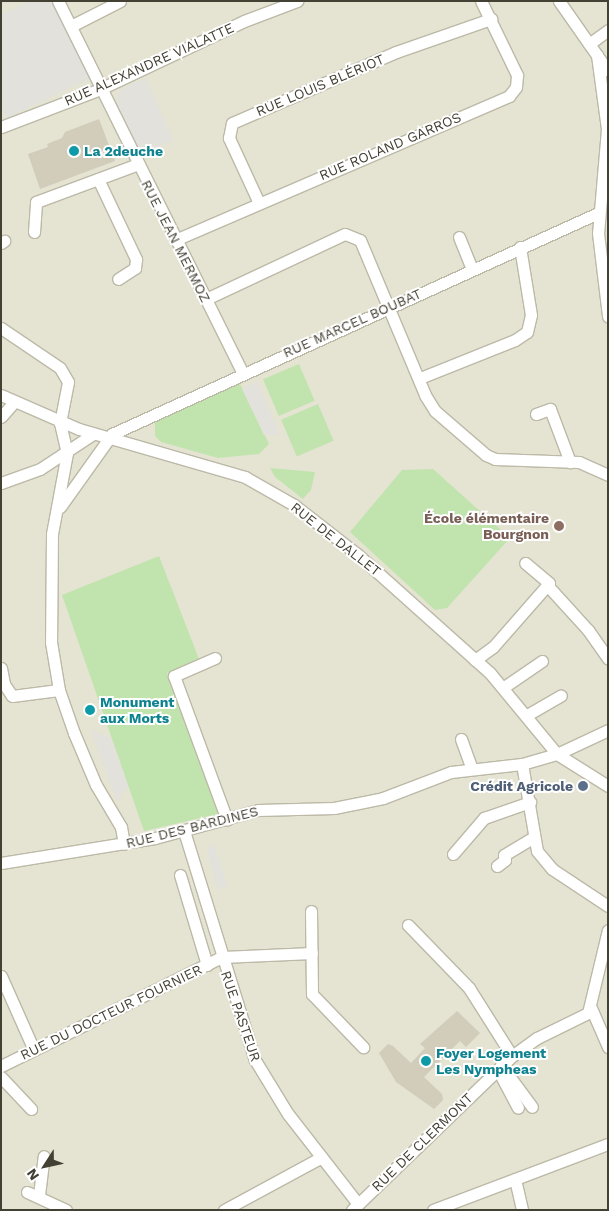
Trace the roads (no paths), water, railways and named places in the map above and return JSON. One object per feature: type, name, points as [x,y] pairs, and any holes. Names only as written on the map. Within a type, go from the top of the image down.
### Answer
[{"type":"street","name":"RUE JEAN MERMOZ","points":[[58,1],[242,372]]},
{"type":"street","points":[[71,26],[120,1]]},
{"type":"street","name":"RUE ALEXANDRE VIALATTE","points":[[1,127],[102,88],[244,21],[297,1]]},
{"type":"street","name":"RUE ROLAND GARROS","points":[[175,240],[509,96],[516,87],[517,75],[481,1]]},
{"type":"street","points":[[559,1],[608,71]]},
{"type":"street","name":"RUE LOUIS BLÉRIOT","points":[[258,203],[229,138],[232,123],[396,52],[491,19]]},
{"type":"street","points":[[589,44],[608,30]]},
{"type":"street","points":[[597,56],[606,94],[607,128],[601,211],[608,316]]},
{"type":"street","points":[[34,232],[36,202],[138,164]]},
{"type":"street","points":[[98,179],[136,258],[135,268],[118,279]]},
{"type":"street","name":"RUE MARCEL BOUBAT","points":[[60,507],[112,434],[148,415],[242,372],[601,211]]},
{"type":"street","points":[[206,299],[346,234],[360,240],[390,305],[429,405],[486,455],[511,461],[570,462],[608,476]]},
{"type":"street","points":[[459,237],[472,269]]},
{"type":"street","points":[[420,378],[515,340],[527,332],[531,315],[520,247]]},
{"type":"street","points":[[1,328],[66,374],[68,388],[60,423],[63,461],[60,507],[52,534],[49,592],[59,690],[86,763],[121,827],[124,844]]},
{"type":"street","name":"RUE DE DALLET","points":[[1,394],[60,423],[245,477],[294,504],[357,554],[504,687],[557,754]]},
{"type":"street","points":[[2,414],[14,402]]},
{"type":"street","points":[[536,414],[550,409],[570,462]]},
{"type":"street","points":[[1,483],[63,461],[93,434]]},
{"type":"street","points":[[63,461],[86,469]]},
{"type":"street","points":[[525,563],[549,583],[547,585],[588,630],[608,659]]},
{"type":"street","points":[[475,660],[493,647],[547,585]]},
{"type":"street","points":[[215,658],[174,676],[227,820]]},
{"type":"street","points":[[504,687],[542,661]]},
{"type":"street","points":[[1,668],[4,684],[12,696],[59,690]]},
{"type":"street","points":[[527,715],[561,695]]},
{"type":"street","name":"RUE DES BARDINES","points":[[1,863],[124,844],[184,831],[258,810],[350,805],[383,798],[451,772],[522,764],[557,754],[608,730]]},
{"type":"street","points":[[461,740],[472,770]]},
{"type":"street","points":[[557,754],[608,786]]},
{"type":"street","points":[[522,764],[530,802],[532,838],[544,862],[608,906]]},
{"type":"street","points":[[453,854],[484,818],[530,802]]},
{"type":"street","name":"RUE PASTEUR","points":[[184,831],[244,1032],[260,1070],[355,1207]]},
{"type":"street","points":[[497,866],[505,860],[504,855],[532,838]]},
{"type":"street","points":[[180,876],[207,965]]},
{"type":"street","points":[[311,911],[312,994],[362,1046]]},
{"type":"street","points":[[408,925],[469,988],[512,1056]]},
{"type":"street","points":[[608,934],[591,1008],[608,1047]]},
{"type":"street","points":[[222,957],[312,953]]},
{"type":"street","name":"RUE DU DOCTEUR FOURNIER","points":[[1,1066],[222,957]]},
{"type":"street","points":[[1,976],[34,1050]]},
{"type":"street","name":"RUE DE CLERMONT","points":[[355,1207],[512,1056],[591,1008]]},
{"type":"street","points":[[499,1067],[532,1107]]},
{"type":"street","points":[[499,1067],[518,1108]]},
{"type":"street","points":[[1,1077],[31,1109]]},
{"type":"street","points":[[433,1210],[608,1144]]},
{"type":"street","points":[[39,1195],[44,1156]]},
{"type":"street","points":[[224,1210],[322,1157]]},
{"type":"street","points":[[515,1179],[522,1210]]},
{"type":"street","points":[[27,1192],[39,1195],[66,1210]]},
{"type":"place","name":"La 2deuche","points":[[74,151]]},
{"type":"place","name":"École élémentaire Bourgnon","points":[[559,526]]},
{"type":"place","name":"Monument aux Morts","points":[[90,710]]},
{"type":"place","name":"Crédit Agricole","points":[[583,786]]},
{"type":"place","name":"Foyer Logement Les Nympheas","points":[[426,1061]]}]
